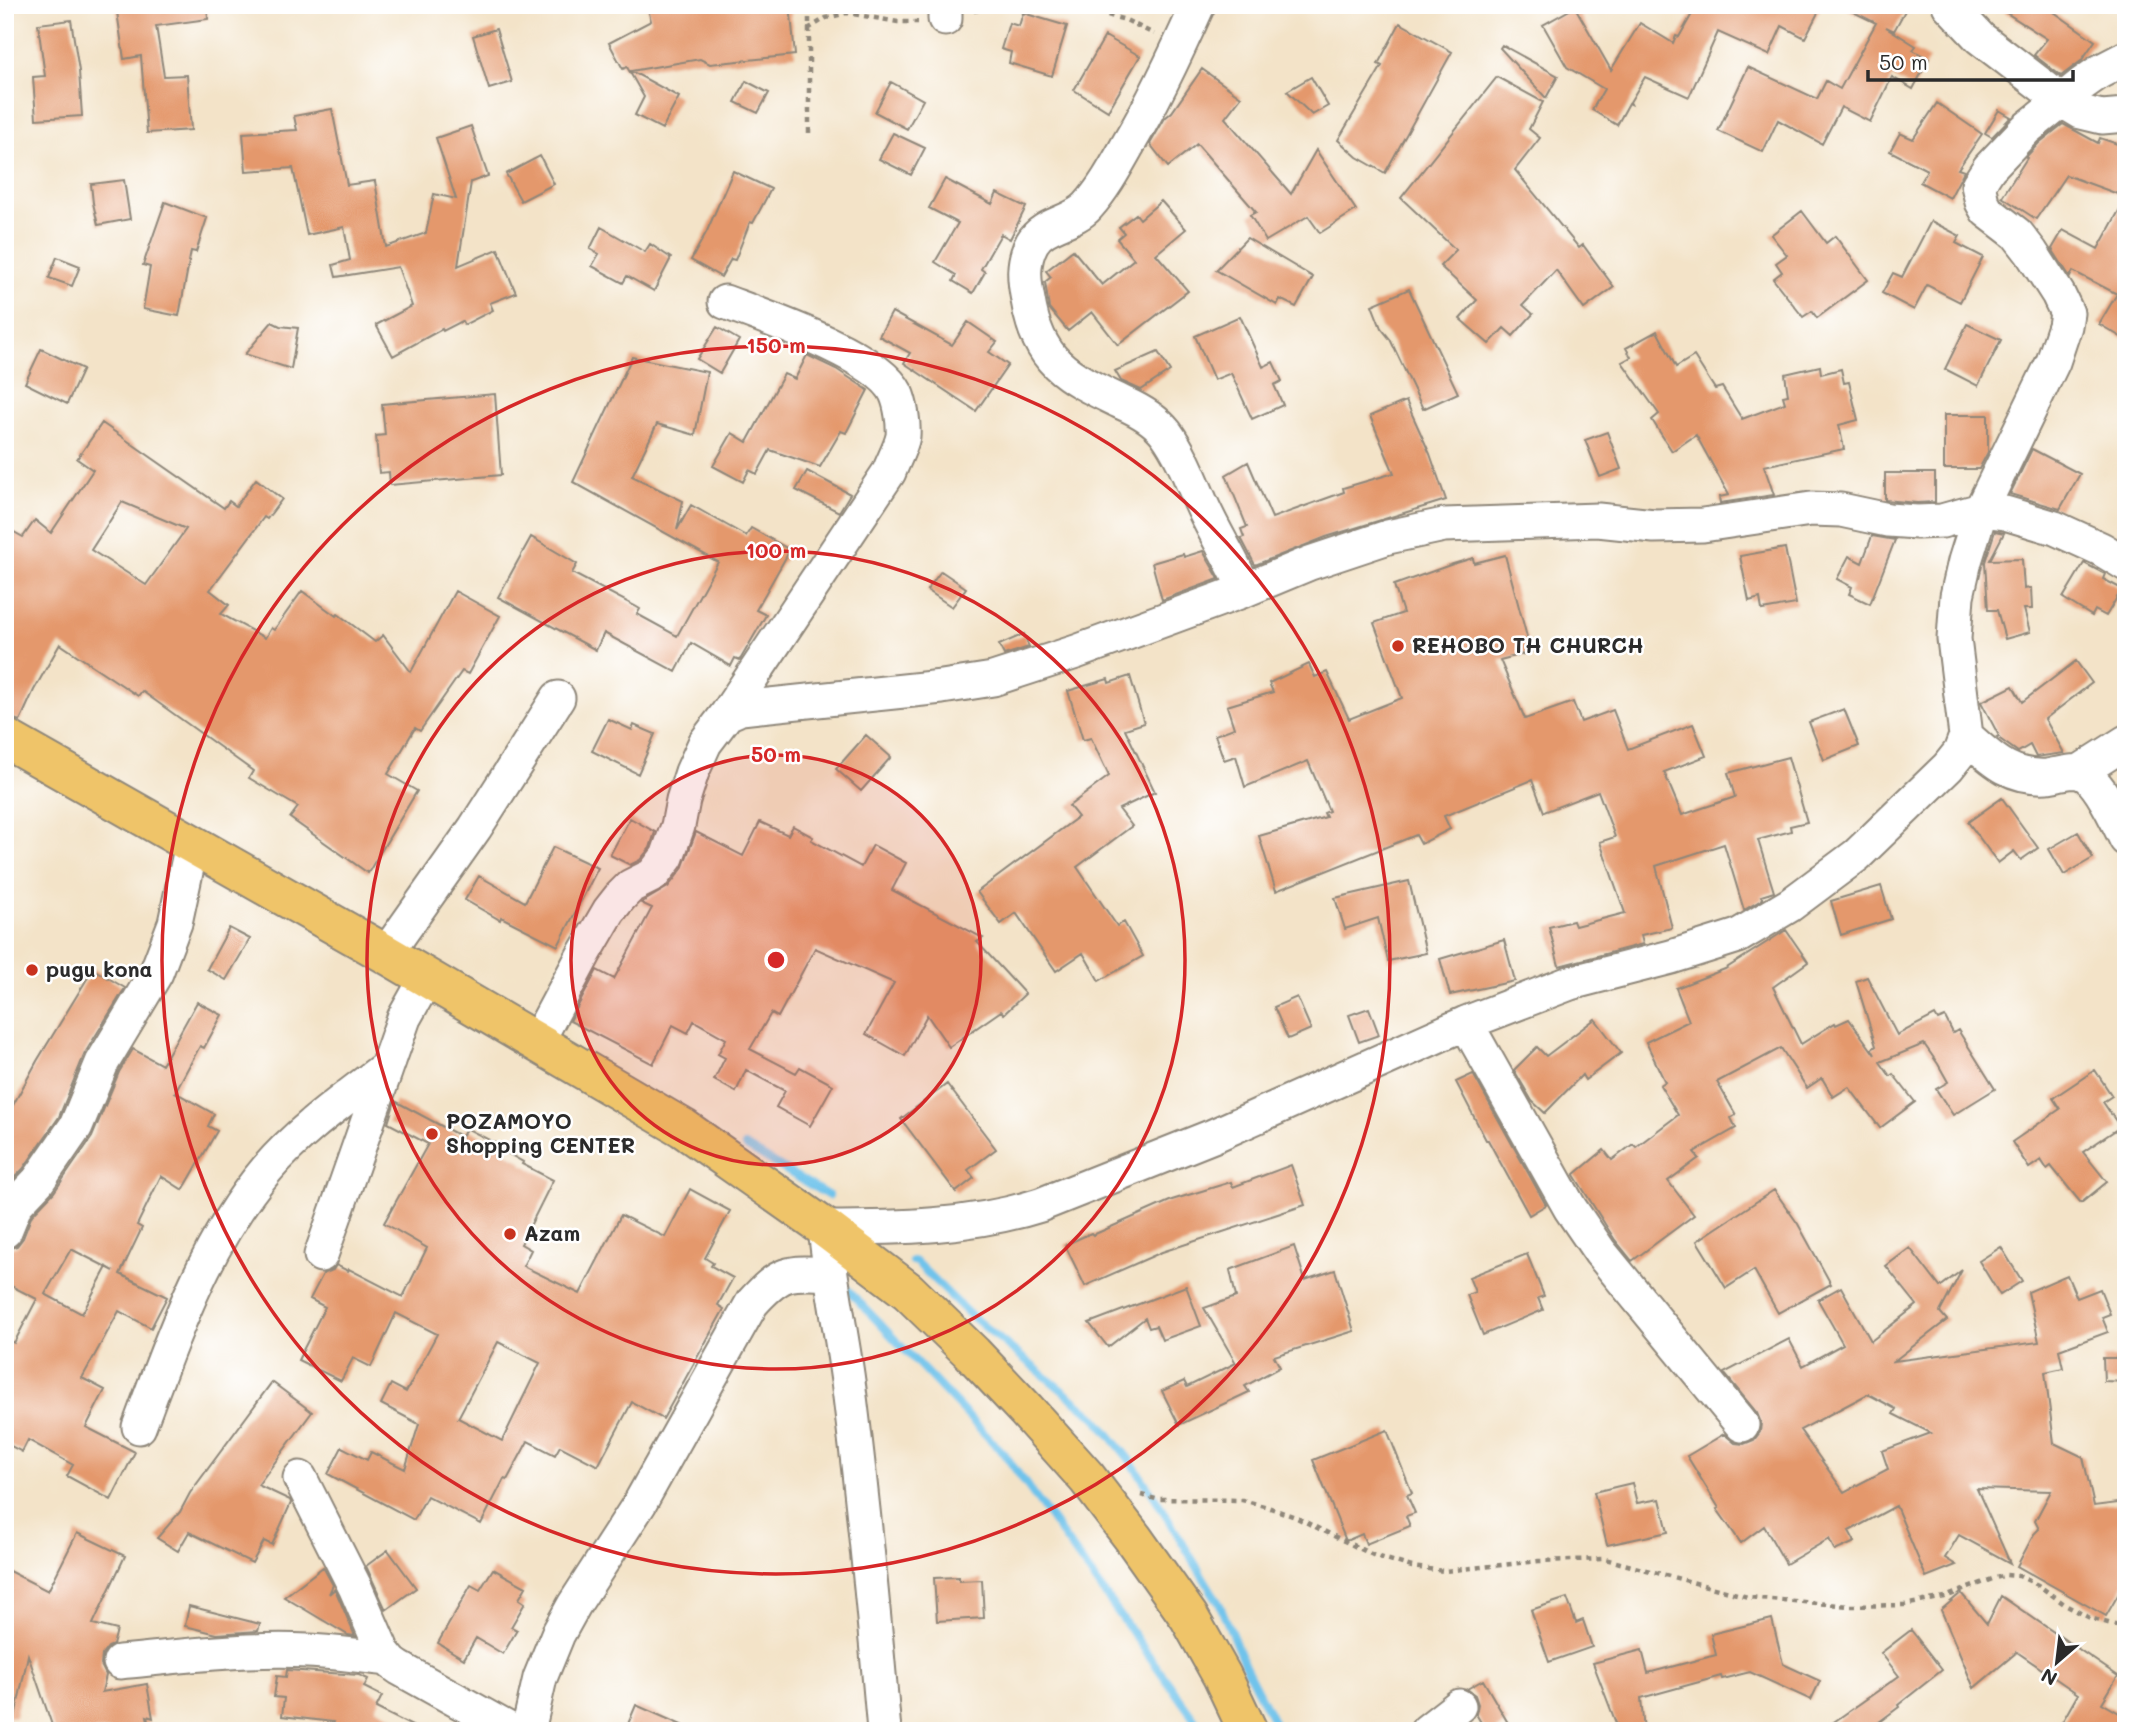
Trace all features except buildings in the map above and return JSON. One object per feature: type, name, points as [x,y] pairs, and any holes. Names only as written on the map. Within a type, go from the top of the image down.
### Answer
[{"type":"main road","points":[[5,738],[427,977],[683,1128],[825,1228],[917,1300],[1017,1400],[1087,1478],[1189,1617],[1222,1676],[1248,1731]]},
{"type":"street","points":[[1198,5],[1179,47],[1116,165],[1079,215],[1039,234],[1028,252],[1024,278],[1031,318],[1045,351],[1082,384],[1139,410],[1165,432],[1245,590]]},
{"type":"street","points":[[1949,5],[1980,38],[2061,100],[2081,112],[2102,117],[2126,115]]},
{"type":"street","points":[[884,1731],[851,1404],[829,1274],[825,1228],[949,1223],[1021,1211],[1213,1136],[1466,1023],[1570,983],[1671,957],[1738,936],[1790,905],[1857,855],[1948,767],[1960,752],[1966,736],[1954,639],[1957,596],[1965,561],[1981,510],[2053,362],[2065,326],[2067,313],[2058,294],[2017,234],[1987,211],[1979,197],[1978,186],[1989,168],[2026,129],[2099,72],[2126,58]]},
{"type":"street","points":[[537,1042],[609,911],[631,886],[653,875],[667,857],[676,835],[692,772],[705,743],[889,471],[903,437],[896,393],[884,376],[811,335],[725,302]]},
{"type":"street","points":[[727,714],[741,708],[942,687],[993,679],[1039,665],[1245,590],[1310,563],[1388,537],[1444,525],[1598,520],[1654,526],[1703,525],[1811,509],[1841,510],[1888,520],[1917,522],[1942,521],[1981,510],[2005,513],[2055,528],[2126,564]]},
{"type":"street","points":[[386,954],[475,828],[558,698]]},
{"type":"street","points":[[1966,736],[2008,770],[2029,776],[2079,772],[2126,742]]},
{"type":"street","points":[[2079,772],[2092,781],[2102,795],[2126,839]]},
{"type":"street","points":[[5,1231],[16,1204],[38,1181],[76,1126],[103,1063],[156,973],[184,892],[192,844]]},
{"type":"street","points":[[321,1255],[404,1018],[427,977]]},
{"type":"street","points":[[1466,1023],[1570,1208],[1600,1252],[1742,1425]]},
{"type":"street","points":[[139,1427],[185,1308],[241,1202],[269,1166],[302,1135],[386,1068]]},
{"type":"street","points":[[528,1731],[540,1678],[558,1634],[640,1503],[752,1303],[766,1287],[780,1277],[799,1271],[829,1274]]},
{"type":"street","points":[[300,1478],[388,1659],[399,1668],[512,1731]]},
{"type":"street","points":[[121,1662],[222,1652],[264,1651],[309,1651],[388,1659]]},
{"type":"street","points":[[1427,1731],[1459,1706]]},
{"type":"path","points":[[809,5],[809,133]]},
{"type":"path","points":[[808,29],[835,14],[848,13],[898,22],[925,22],[945,12],[1001,5]]},
{"type":"path","points":[[1069,5],[1126,20],[1179,47]]},
{"type":"path","points":[[1137,1494],[1156,1499],[1242,1500],[1295,1517],[1373,1555],[1412,1567],[1444,1571],[1539,1561],[1605,1559],[1748,1597],[1850,1606],[1903,1605],[1945,1597],[2006,1575],[2019,1576],[2090,1618],[2126,1628]]},
{"type":"waterway","points":[[745,1146],[829,1196]]},
{"type":"waterway","points":[[912,1261],[969,1314],[1096,1418],[1129,1459],[1220,1605],[1245,1666],[1278,1731]]},
{"type":"waterway","points":[[843,1285],[1005,1455],[1203,1731]]},
{"type":"place","name":"REHOBO TH CHURCH","points":[[1398,646]]},
{"type":"place","name":"pugu kona","points":[[32,970]]},
{"type":"place","name":"POZAMOYO Shopping CENTER","points":[[432,1134]]},
{"type":"place","name":"Azam","points":[[510,1234]]}]
